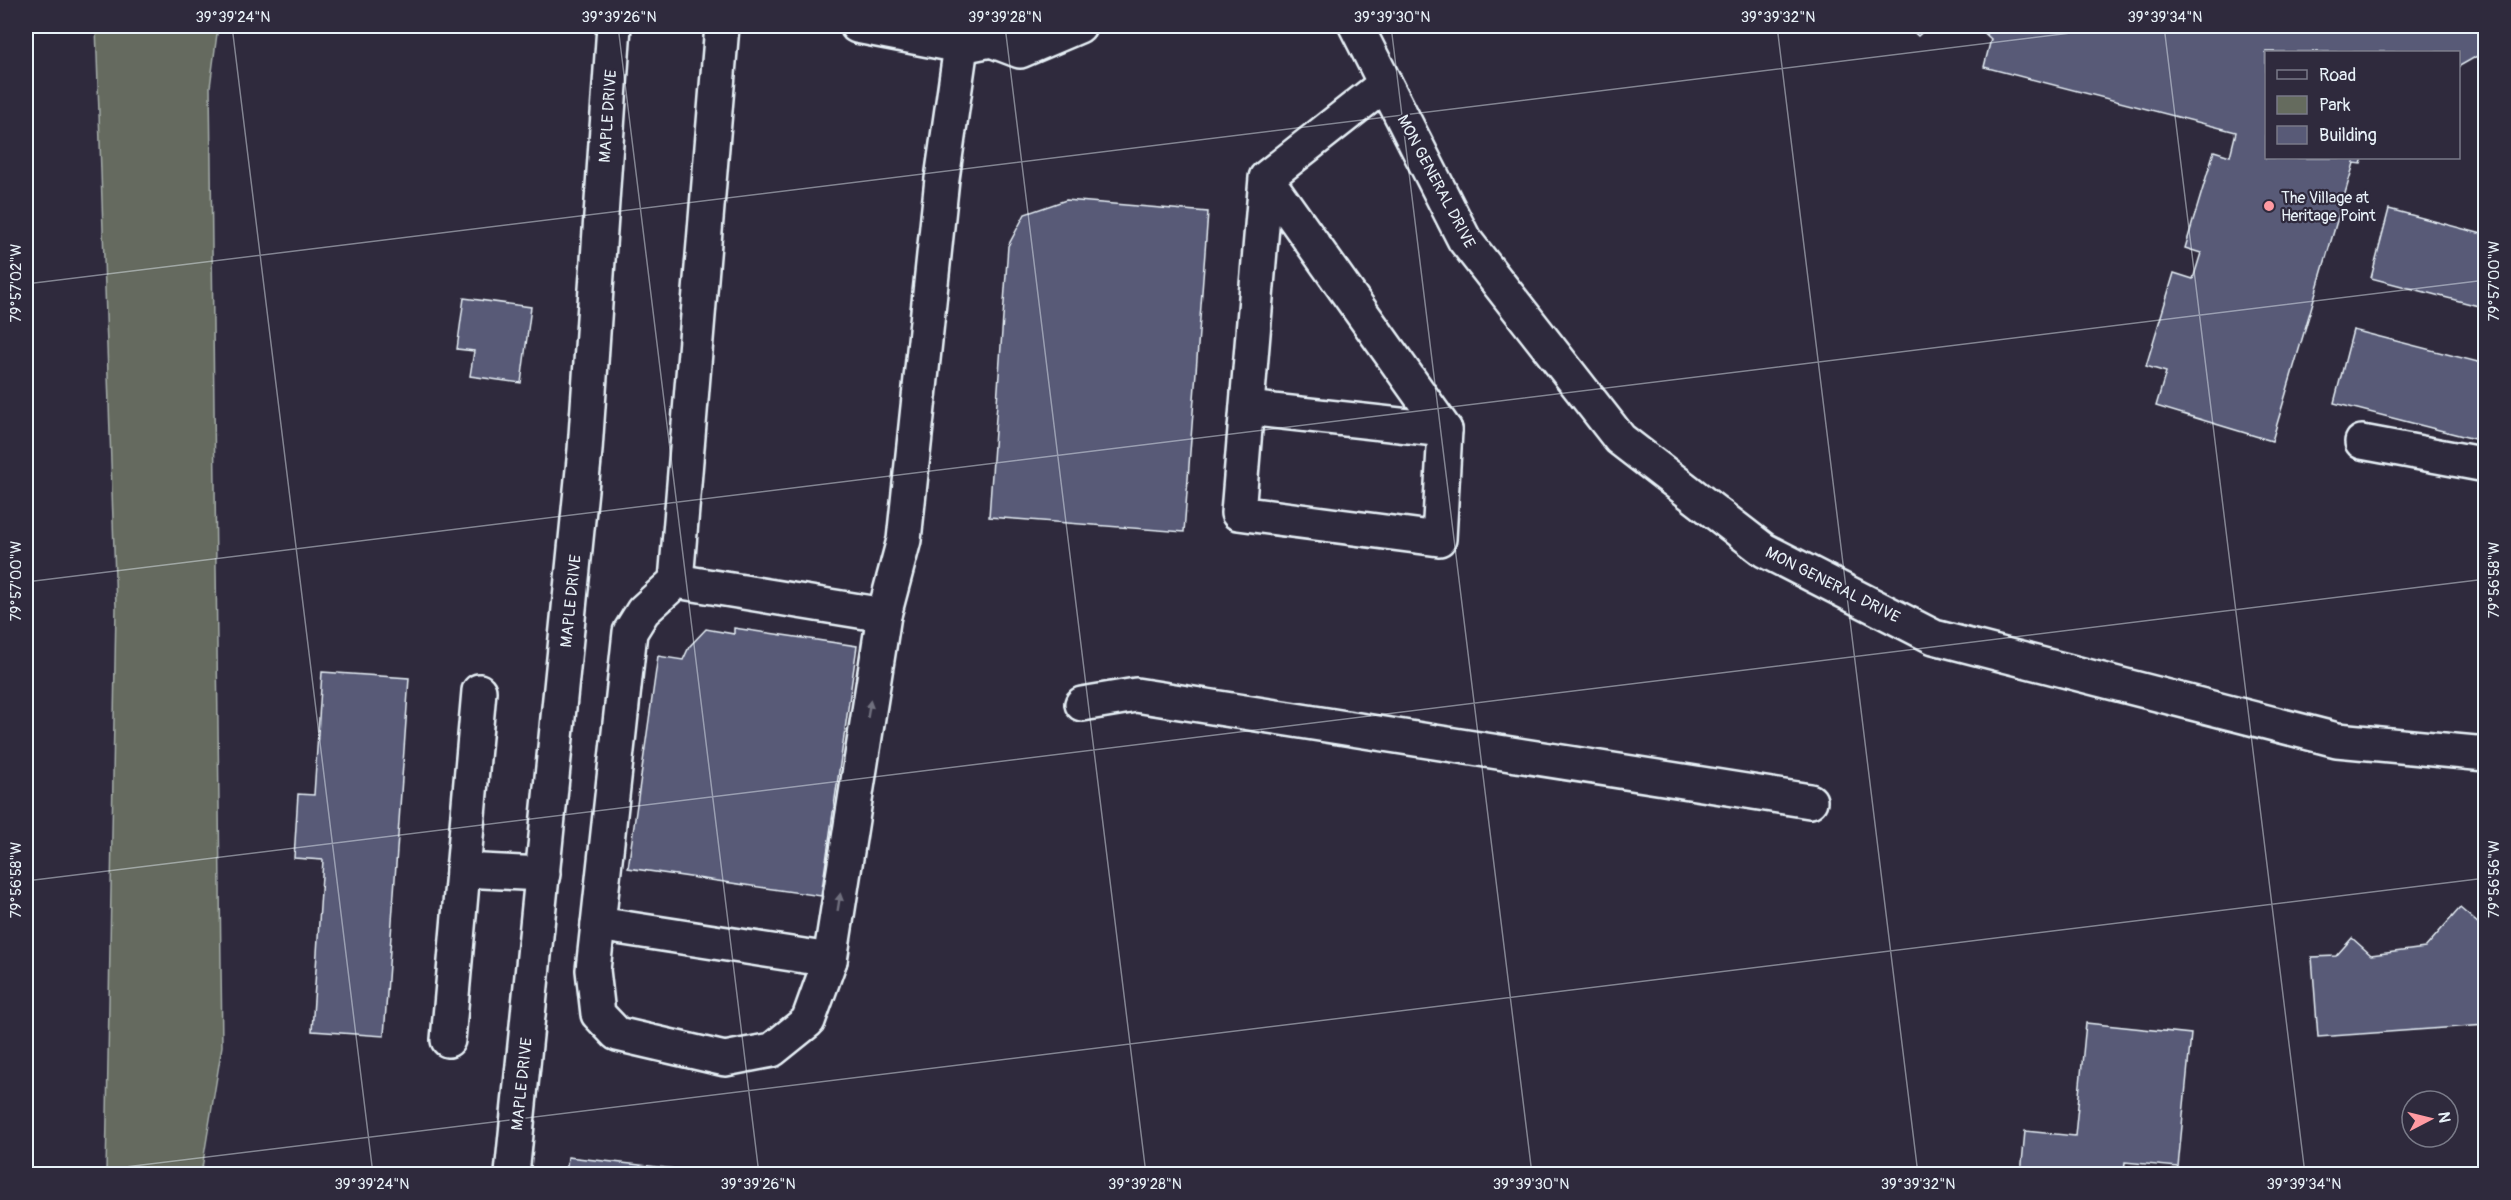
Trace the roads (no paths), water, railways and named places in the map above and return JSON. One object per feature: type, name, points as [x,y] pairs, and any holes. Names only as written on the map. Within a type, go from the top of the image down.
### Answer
[{"type":"street","name":"MAPLE DRIVE","points":[[512,1174],[585,450],[614,26]]},
{"type":"street","points":[[722,26],[676,581],[643,611],[630,632],[593,970],[598,1014],[617,1034],[725,1059],[772,1050],[808,1021],[830,960],[884,615],[904,540],[941,191],[984,37]]},
{"type":"street","points":[[858,26],[984,37],[1020,51],[1079,26]]},
{"type":"street","name":"MON GENERAL DRIVE","points":[[1356,26],[1464,238],[1620,439],[1764,549],[1934,637],[2337,740],[2486,754]]},
{"type":"street","points":[[1266,178],[1445,430],[1439,539],[1238,513],[1266,178],[1385,84]]},
{"type":"street","points":[[1247,408],[1445,430]]},
{"type":"street","points":[[2362,442],[2486,465]]},
{"type":"street","points":[[676,581],[884,615]]},
{"type":"street","points":[[448,1040],[478,691]]},
{"type":"street","points":[[1082,704],[1136,695],[1810,801]]},
{"type":"street","points":[[463,870],[543,874]]},
{"type":"street","points":[[598,924],[830,960]]},
{"type":"place","name":"The Village at Heritage Point","points":[[2269,206]]}]
